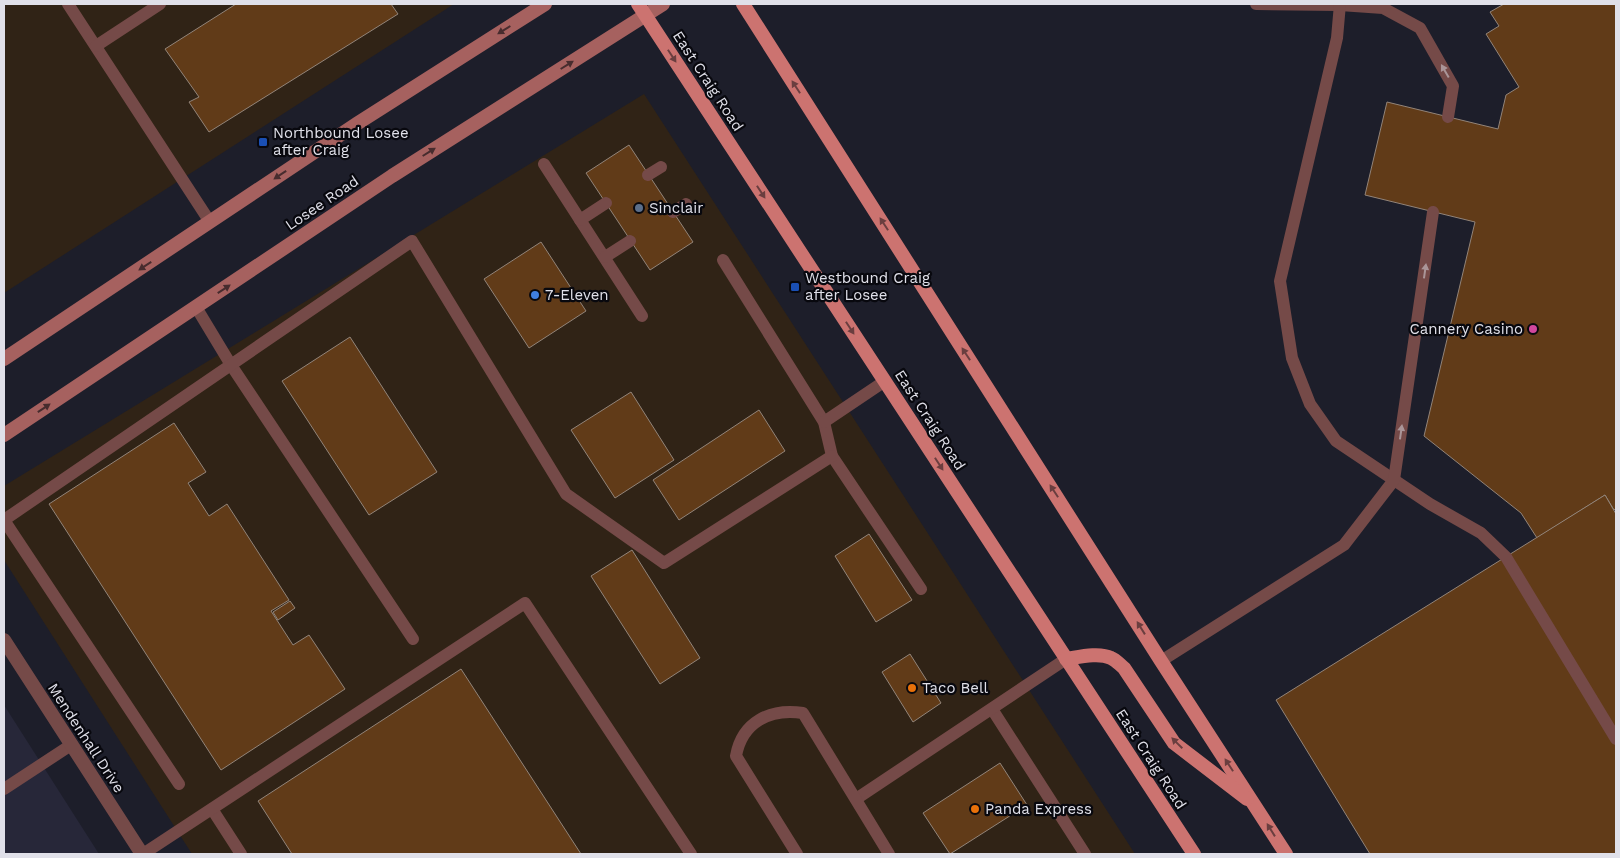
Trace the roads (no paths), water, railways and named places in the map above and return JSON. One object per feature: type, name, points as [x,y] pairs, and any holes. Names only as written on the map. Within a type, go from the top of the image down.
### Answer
[{"type":"main road","points":[[4,359],[358,123],[546,4]]},
{"type":"main road","name":"Losee Road","points":[[4,435],[642,9],[663,4]]},
{"type":"main road","points":[[743,4],[1286,854]]},
{"type":"main road","name":"East Craig Road","points":[[642,9],[1194,854]]},
{"type":"main road","points":[[1066,659],[1094,656],[1109,657],[1115,660],[1124,668],[1174,743],[1256,806]]},
{"type":"street","name":"Mendenhall Drive","points":[[4,640],[142,854]]},
{"type":"lane","points":[[68,4],[210,222]]},
{"type":"lane","points":[[96,46],[160,4]]},
{"type":"lane","points":[[1256,4],[1340,4],[1383,8],[1420,28],[1454,86],[1448,117]]},
{"type":"lane","points":[[1340,4],[1337,38],[1280,281],[1292,358],[1310,404],[1336,441],[1430,504],[1481,533],[1506,557],[1616,739]]},
{"type":"lane","points":[[544,164],[642,316]]},
{"type":"lane","points":[[648,175],[661,167]]},
{"type":"lane","points":[[580,220],[606,203]]},
{"type":"lane","points":[[673,212],[686,204]]},
{"type":"lane","points":[[1161,660],[1344,545],[1394,480],[1434,212]]},
{"type":"lane","points":[[179,784],[4,520],[412,241],[566,494],[664,563],[832,456]]},
{"type":"lane","points":[[604,257],[630,241]]},
{"type":"lane","points":[[723,260],[824,422],[832,456],[920,589]]},
{"type":"lane","points":[[196,307],[231,365],[413,639]]},
{"type":"lane","points":[[824,422],[885,382]]},
{"type":"lane","points":[[142,854],[525,603],[691,854]]},
{"type":"lane","points":[[856,799],[1066,659]]},
{"type":"lane","points":[[992,709],[1085,854]]},
{"type":"lane","points":[[797,854],[736,756],[737,747],[743,736],[756,721],[770,714],[790,711],[803,714],[889,854]]},
{"type":"lane","points":[[4,789],[71,745]]},
{"type":"lane","points":[[212,809],[241,854]]},
{"type":"place","name":"Northbound Losee after Craig","points":[[263,142]]},
{"type":"place","name":"Sinclair","points":[[639,208]]},
{"type":"place","name":"Westbound Craig after Losee","points":[[795,287]]},
{"type":"place","name":"7-Eleven","points":[[535,295]]},
{"type":"place","name":"Cannery Casino","points":[[1533,329]]},
{"type":"place","name":"Taco Bell","points":[[912,688]]},
{"type":"place","name":"Panda Express","points":[[975,809]]}]
